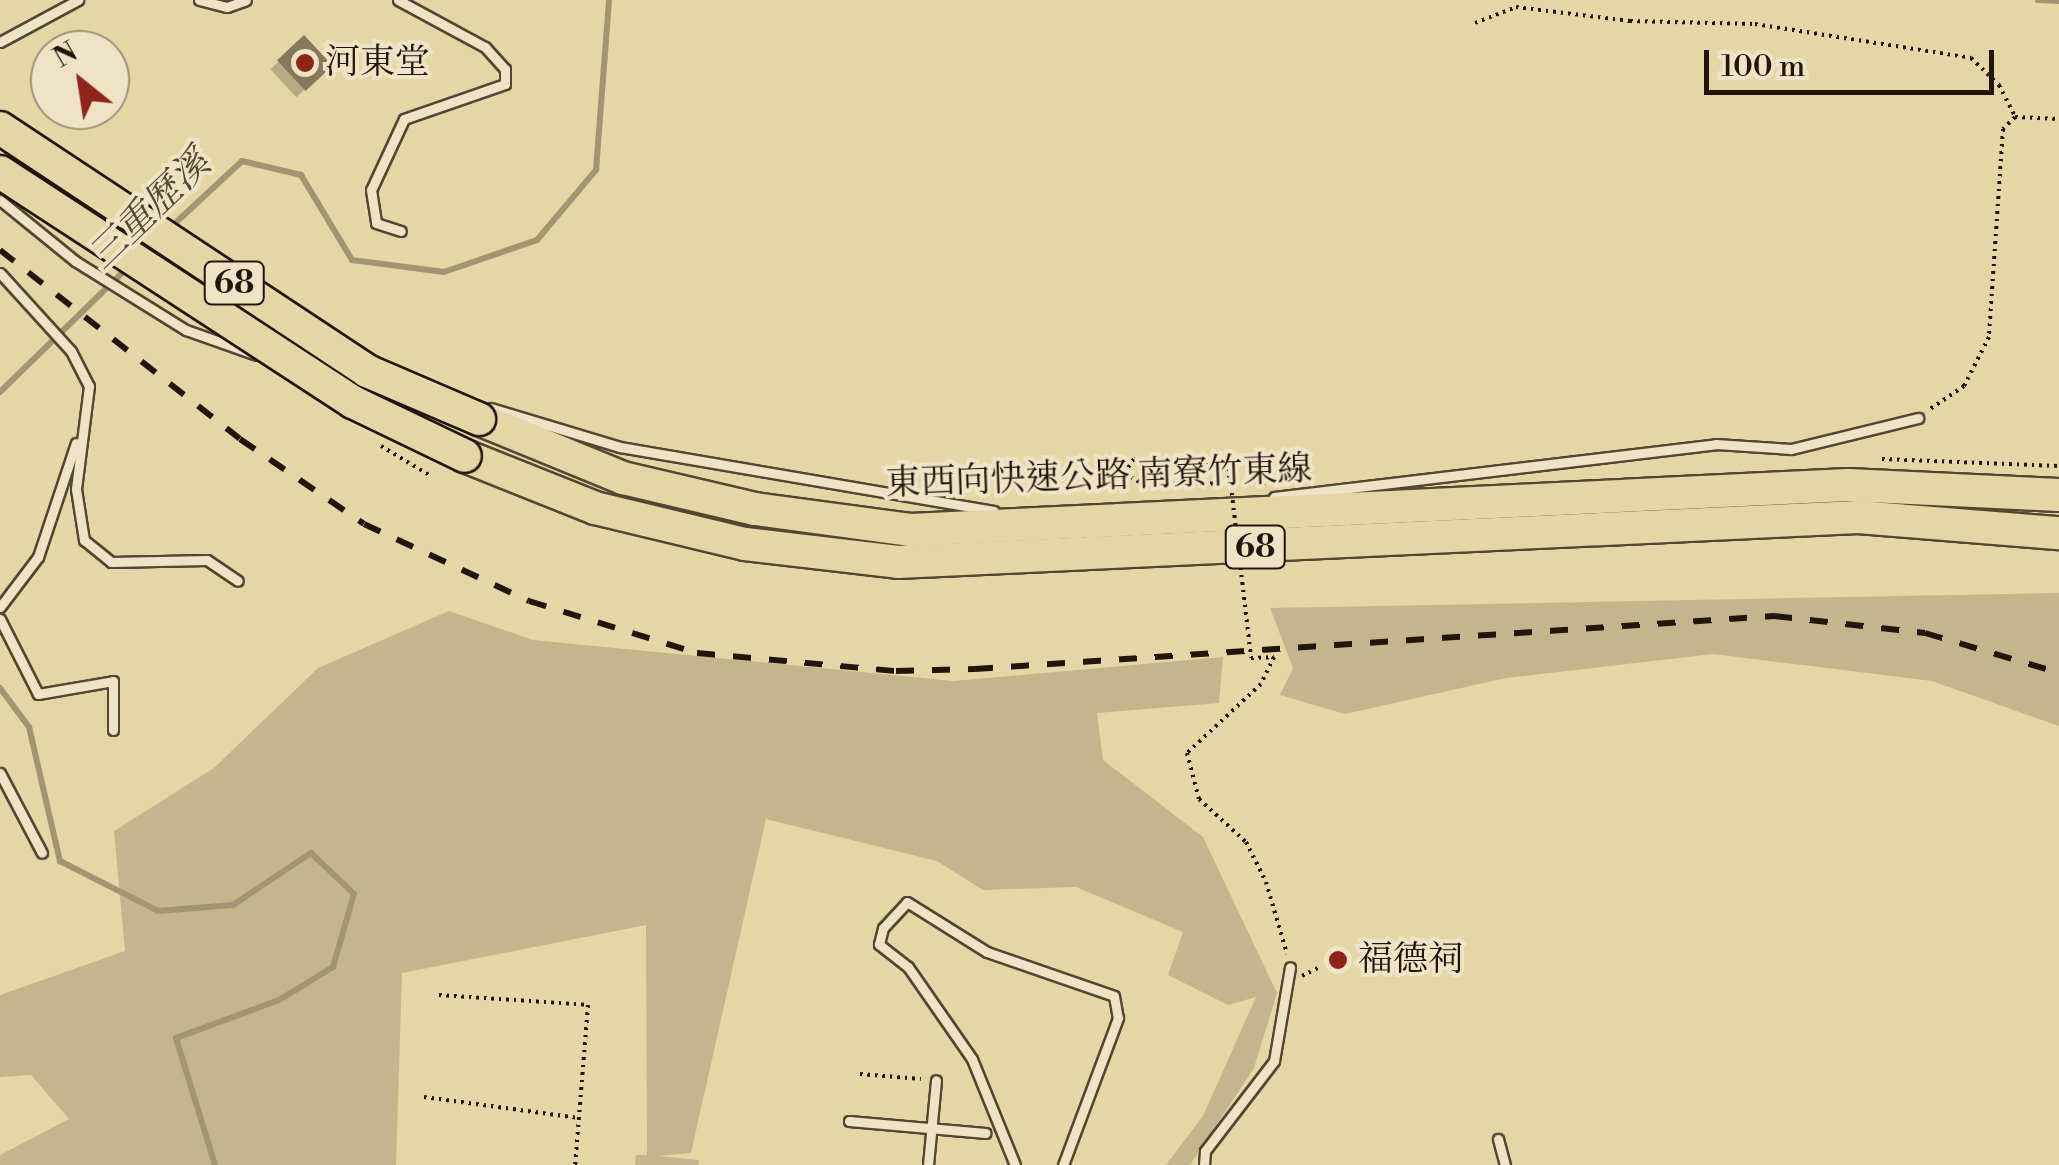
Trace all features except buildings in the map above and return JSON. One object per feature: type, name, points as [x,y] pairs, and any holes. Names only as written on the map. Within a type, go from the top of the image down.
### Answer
[{"type":"highway","name":"東西向快速公路 南寮竹東線","points":[[0,128],[368,371],[623,478],[754,509],[910,530],[1848,485],[2059,495]]},
{"type":"highway","name":"68","points":[[0,172],[353,402],[465,456],[595,508],[745,544],[898,562],[1858,517],[2059,533]]},
{"type":"lane","points":[[0,42],[78,0]]},
{"type":"lane","points":[[199,0],[227,6],[246,0]]},
{"type":"lane","points":[[398,0],[485,47],[506,69],[506,84],[404,119],[371,190],[376,223],[401,230]]},
{"type":"lane","points":[[0,200],[76,261],[222,344],[333,371]]},
{"type":"lane","points":[[66,271],[76,261]]},
{"type":"lane","points":[[0,273],[71,351],[89,386],[82,426],[76,524],[96,554],[142,564],[207,560],[238,581]]},
{"type":"lane","points":[[33,308],[42,299]]},
{"type":"lane","points":[[351,374],[620,447],[992,512],[1079,513],[1246,499]]},
{"type":"lane","points":[[1264,498],[1716,444],[1791,449],[1918,418]]},
{"type":"lane","points":[[0,608],[38,556],[82,426]]},
{"type":"lane","points":[[0,619],[38,694],[114,681],[113,730]]},
{"type":"lane","points":[[0,772],[42,853]]},
{"type":"lane","points":[[1016,1165],[972,1060],[908,967],[879,944],[882,928],[906,902],[987,952],[1110,990],[1118,1002],[1118,1018],[1063,1165]]},
{"type":"lane","points":[[1204,1165],[1206,1151],[1274,1062],[1290,967]]},
{"type":"lane","points":[[928,1165],[936,1080]]},
{"type":"lane","points":[[849,1121],[985,1133]]},
{"type":"lane","points":[[1498,1139],[1505,1165]]},
{"type":"path","points":[[1475,23],[1516,7],[1630,21],[1755,24],[1971,58],[2000,85],[2016,117]]},
{"type":"path","points":[[1918,418],[1964,386],[1988,337],[2003,129],[2016,117],[2059,119]]},
{"type":"path","points":[[1290,967],[1266,882],[1246,842],[1199,799],[1187,753],[1261,684],[1274,658],[1251,658],[1230,478],[1223,464],[1172,467],[1134,459],[1124,472],[1142,484],[1270,483],[1300,494]]},
{"type":"path","points":[[439,995],[588,1006],[575,1165]]},
{"type":"path","points":[[860,1074],[936,1080]]},
{"type":"path","points":[[424,1098],[579,1118]]},
{"type":"shaded area","points":[[2059,593],[2059,726],[1932,681],[1713,654],[1506,678],[1345,714],[1280,695],[1293,668],[1270,608]]},
{"type":"shaded area","points":[[449,611],[533,640],[953,681],[1223,657],[1219,703],[1097,713],[1103,760],[1203,837],[1277,993],[1254,1068],[1190,1165],[1166,1165],[1203,1116],[1256,997],[1228,1005],[1168,975],[1183,932],[1076,887],[983,890],[937,861],[766,819],[691,1153],[658,1156],[699,1160],[698,1165],[635,1165],[636,1155],[647,1155],[646,925],[402,973],[396,1165],[0,1165],[0,1155],[69,1119],[31,1075],[0,1077],[0,995],[125,951],[114,831],[214,768],[318,668]]},
{"type":"waterway","name":"三重歷溪","points":[[170,228],[242,161],[301,175],[352,260],[444,272],[537,240],[596,170],[609,0]]},
{"type":"waterway","points":[[2038,0],[2059,1]]},
{"type":"waterway","name":"三重歷溪","points":[[0,392],[128,267]]},
{"type":"waterway","name":"三重歷溪","points":[[0,688],[29,727],[60,861],[158,911],[233,905],[311,853],[354,894],[333,967],[279,1000],[176,1038],[215,1165]]},
{"type":"railway","points":[[0,250],[240,439],[364,524],[529,601],[697,653],[896,671],[975,669],[1774,616],[1925,633],[2059,673]]},
{"type":"place","name":"河東堂","points":[[305,63]]},
{"type":"place","name":"福德祠","points":[[1338,960]]}]
